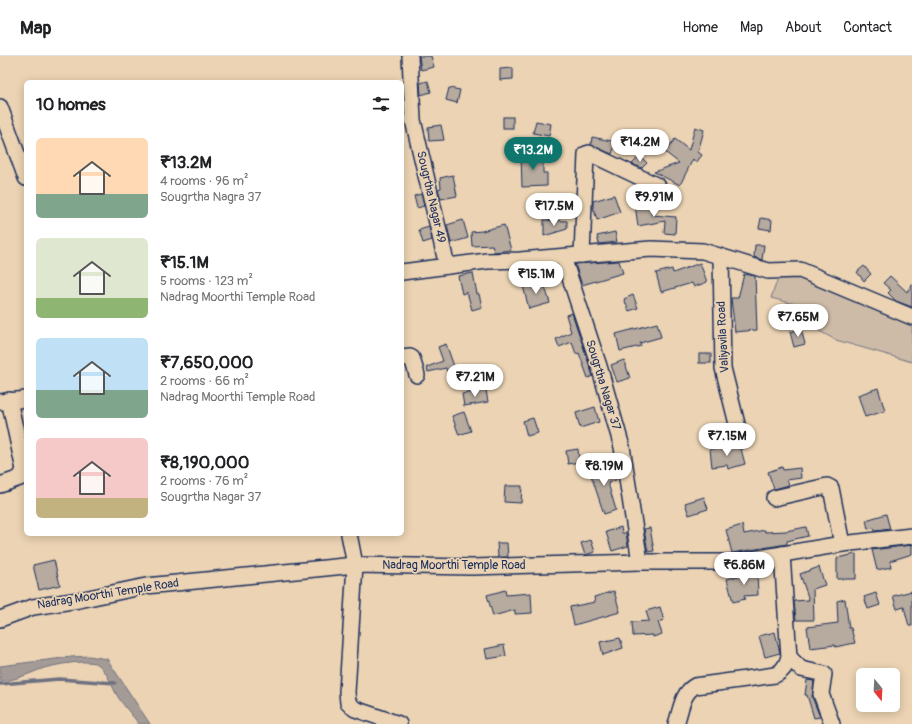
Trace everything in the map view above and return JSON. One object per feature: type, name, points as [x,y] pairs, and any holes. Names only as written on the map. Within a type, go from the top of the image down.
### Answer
[{"type":"street","name":"Sougrtha Nagar 49","points":[[410,56],[408,122],[447,266]]},
{"type":"street","points":[[0,107],[24,173]]},
{"type":"street","points":[[582,255],[586,154],[589,153],[658,186]]},
{"type":"street","points":[[404,272],[487,261],[563,257],[651,249],[702,251],[768,271],[800,270],[912,317]]},
{"type":"street","name":"Sougrtha Nagar 37","points":[[563,257],[599,366],[622,447],[640,562]]},
{"type":"street","name":"Valiyavila Road","points":[[721,257],[723,368],[741,440]]},
{"type":"street","points":[[404,358],[412,358],[417,375]]},
{"type":"street","points":[[0,485],[20,478],[24,470],[4,401],[24,399]]},
{"type":"street","points":[[774,498],[827,486],[831,488],[842,544]]},
{"type":"street","points":[[349,536],[355,565],[347,692],[348,703],[355,709],[399,724]]},
{"type":"street","name":"Nadrag Moorthi Temple Road","points":[[0,619],[33,606],[79,600],[146,586],[355,565],[472,567],[640,562],[735,562],[842,544],[912,536]]},
{"type":"street","points":[[676,724],[685,696],[689,689],[703,684],[775,675],[782,671],[787,665],[789,657],[782,554]]},
{"type":"street","points":[[789,657],[801,669],[824,674],[821,694],[832,724]]},
{"type":"shaded area","points":[[786,274],[797,274],[912,325],[912,362],[836,340],[806,324],[810,308],[771,298],[777,281]]},
{"type":"shaded area","points":[[89,656],[107,659],[150,724],[139,724],[118,697],[105,672],[95,663],[81,662],[56,665],[17,678],[0,681],[0,666]]},
{"type":"building","points":[[419,56],[431,56],[434,67],[421,70]]},
{"type":"building","points":[[513,68],[513,79],[500,80],[500,69]]},
{"type":"building","points":[[428,81],[431,92],[421,95],[420,83]]},
{"type":"building","points":[[449,88],[460,90],[457,103],[446,100]]},
{"type":"building","points":[[503,117],[513,117],[513,128],[503,128]]},
{"type":"building","points":[[536,121],[551,124],[549,136],[533,133]]},
{"type":"building","points":[[441,125],[444,140],[429,141],[428,127]]},
{"type":"building","points":[[695,127],[704,130],[698,152],[702,155],[696,163],[693,159],[680,185],[654,172],[679,163],[665,152],[675,139],[689,150]]},
{"type":"building","points":[[592,137],[616,142],[612,154],[591,145]]},
{"type":"building","points":[[543,154],[543,173],[547,173],[547,186],[522,187],[521,155]]},
{"type":"building","points":[[640,156],[647,163],[642,168],[632,164]]},
{"type":"building","points":[[453,175],[457,196],[441,199],[438,189],[441,188],[440,178]]},
{"type":"building","points":[[421,194],[424,206],[417,208],[414,196]]},
{"type":"building","points":[[614,195],[620,212],[597,220],[593,207],[593,201]]},
{"type":"building","points":[[650,203],[652,215],[676,217],[675,234],[664,233],[665,221],[638,226],[635,205]]},
{"type":"building","points":[[761,218],[772,220],[771,230],[759,228]]},
{"type":"building","points":[[463,220],[468,238],[451,243],[447,225]]},
{"type":"building","points":[[544,220],[567,221],[567,229],[544,236]]},
{"type":"building","points":[[504,225],[511,250],[494,252],[492,245],[472,246],[471,232],[482,231]]},
{"type":"building","points":[[429,227],[432,240],[423,243],[419,230]]},
{"type":"building","points":[[615,232],[617,242],[599,244],[597,236]]},
{"type":"building","points":[[755,245],[764,245],[762,260],[754,257]]},
{"type":"building","points":[[619,261],[623,273],[582,285],[575,264]]},
{"type":"building","points":[[700,263],[707,282],[694,287],[692,283],[661,292],[656,273],[672,269],[673,273]]},
{"type":"building","points":[[864,266],[871,274],[864,281],[857,272]]},
{"type":"building","points":[[473,273],[477,294],[479,294],[482,307],[472,310],[467,292],[462,294],[458,276]]},
{"type":"building","points":[[744,274],[755,276],[757,330],[735,332],[731,298],[738,298]]},
{"type":"building","points":[[890,276],[907,292],[912,283],[912,307],[896,301],[888,293],[891,290],[883,283]]},
{"type":"building","points":[[543,280],[550,303],[529,309],[523,286]]},
{"type":"building","points":[[633,295],[638,308],[629,311],[624,299]]},
{"type":"building","points":[[781,312],[784,325],[774,326],[772,314]]},
{"type":"building","points":[[572,313],[593,376],[588,378],[579,353],[576,354],[572,342],[559,347],[556,339],[571,332],[566,315]]},
{"type":"building","points":[[657,323],[661,337],[640,343],[641,346],[620,351],[616,334]]},
{"type":"building","points":[[801,329],[805,344],[794,347],[790,332]]},
{"type":"building","points":[[446,344],[455,369],[447,372],[446,368],[428,372],[427,367],[443,361],[438,347]]},
{"type":"building","points":[[699,354],[711,354],[711,363],[699,363]]},
{"type":"building","points":[[624,360],[630,378],[617,382],[611,365]]},
{"type":"building","points":[[878,388],[885,411],[865,417],[858,395]]},
{"type":"building","points":[[486,390],[488,402],[464,406],[462,394]]},
{"type":"building","points":[[595,407],[599,422],[580,428],[576,413]]},
{"type":"building","points":[[464,412],[471,431],[459,435],[452,416]]},
{"type":"building","points":[[533,418],[538,433],[527,436],[523,421]]},
{"type":"building","points":[[734,445],[741,449],[745,464],[728,469],[727,465],[712,467],[710,449]]},
{"type":"building","points":[[578,449],[579,462],[568,464],[566,451]]},
{"type":"building","points":[[611,465],[616,480],[608,483],[616,510],[604,514],[590,472]]},
{"type":"building","points":[[782,467],[783,470],[800,468],[801,478],[787,480],[789,485],[774,489],[768,472]]},
{"type":"building","points":[[505,486],[522,486],[521,503],[504,502]]},
{"type":"building","points":[[704,497],[708,509],[689,515],[685,503]]},
{"type":"building","points":[[886,514],[890,529],[875,531],[874,528],[868,529],[866,520]]},
{"type":"building","points":[[742,525],[744,534],[765,530],[765,532],[786,531],[806,527],[808,536],[787,541],[787,544],[732,553],[726,530]]},
{"type":"building","points":[[621,527],[622,533],[626,533],[628,546],[612,551],[606,532]]},
{"type":"building","points":[[650,528],[654,551],[648,552],[644,529]]},
{"type":"building","points":[[591,540],[595,552],[585,555],[581,543]]},
{"type":"building","points":[[497,543],[507,543],[508,557],[498,557]]},
{"type":"building","points":[[912,545],[912,554],[890,561],[891,567],[877,570],[872,550]]},
{"type":"building","points":[[856,554],[856,579],[837,579],[837,558]]},
{"type":"building","points":[[54,560],[60,585],[39,590],[33,565]]},
{"type":"building","points":[[819,567],[825,585],[813,589],[814,620],[796,620],[794,601],[809,600],[800,574]]},
{"type":"building","points":[[757,570],[758,595],[744,596],[745,599],[733,602],[727,579],[745,574],[745,571]]},
{"type":"building","points":[[505,590],[506,595],[531,593],[532,613],[515,614],[515,610],[493,616],[487,595]]},
{"type":"building","points":[[614,591],[620,612],[574,625],[570,607],[595,602],[594,597]]},
{"type":"building","points":[[912,591],[912,626],[909,626],[904,607],[897,609],[893,596]]},
{"type":"building","points":[[876,593],[880,605],[868,609],[864,597]]},
{"type":"building","points":[[845,599],[849,628],[851,628],[855,643],[835,647],[835,645],[810,648],[807,627],[838,623],[837,601]]},
{"type":"building","points":[[660,607],[664,620],[658,622],[662,634],[653,637],[653,635],[633,636],[632,622],[649,621],[646,611]]},
{"type":"building","points":[[775,632],[780,653],[765,657],[759,636]]},
{"type":"building","points":[[620,638],[623,648],[603,655],[600,642]]},
{"type":"building","points":[[504,645],[506,656],[487,659],[485,649]]},
{"type":"building","points":[[807,680],[814,681],[812,697],[820,717],[814,718],[807,695],[805,695]]},
{"type":"waterway","points":[[0,684],[59,679],[115,683]]}]
